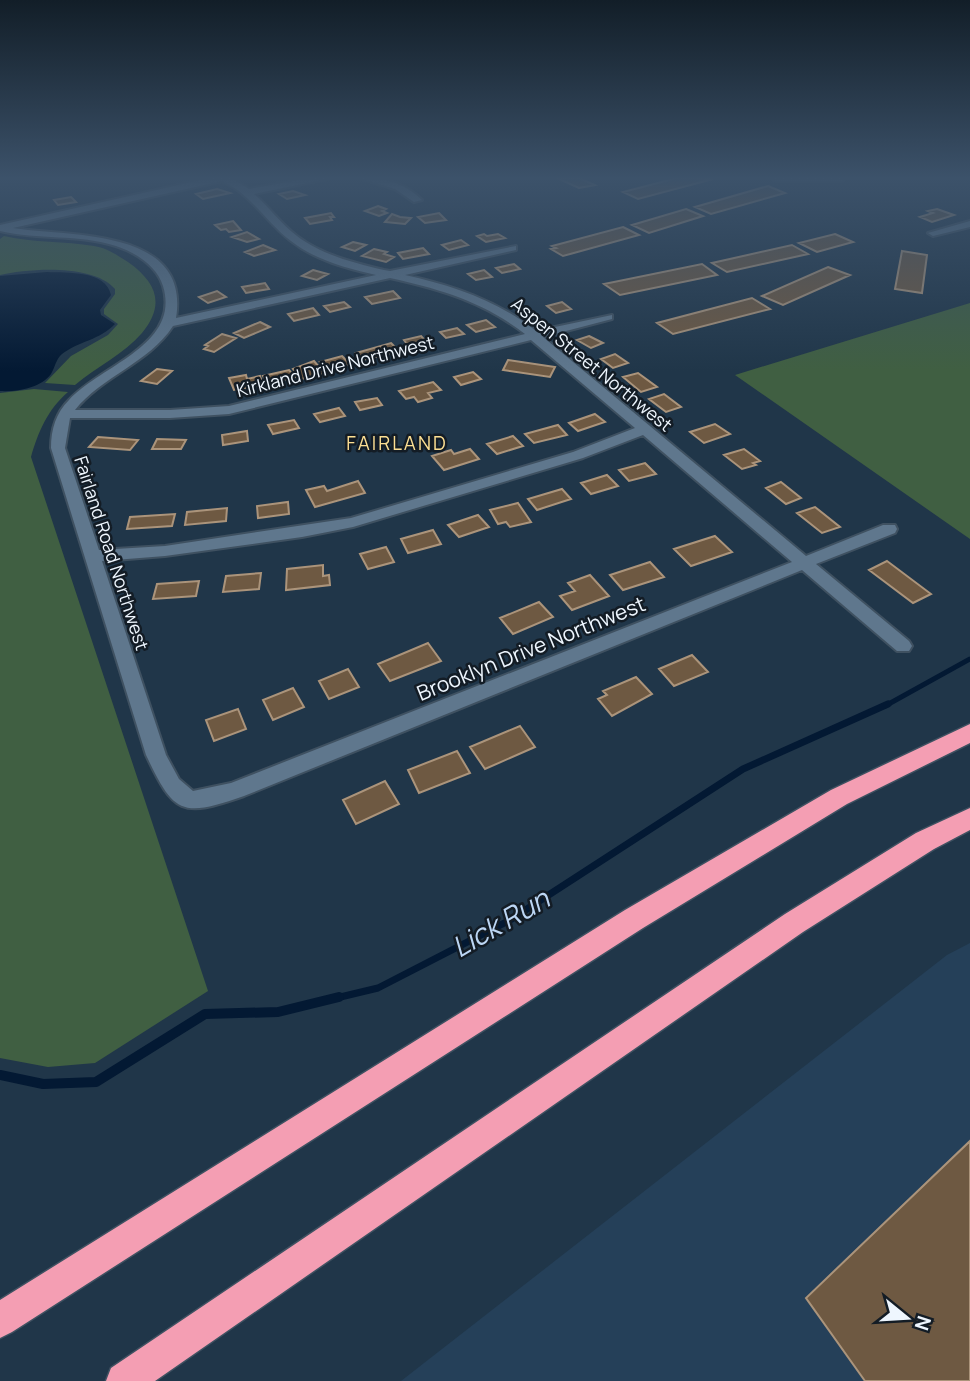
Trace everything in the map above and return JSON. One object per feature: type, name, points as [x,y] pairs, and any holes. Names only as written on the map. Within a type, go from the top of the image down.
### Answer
[{"type":"highway","points":[[0,1321],[634,919],[839,797],[970,733]]},
{"type":"highway","points":[[124,1381],[794,923],[925,841],[970,818]]},
{"type":"street","points":[[65,414],[84,392],[155,339],[169,323],[171,315],[167,281],[154,264],[125,246],[113,242]]},
{"type":"street","name":"Aspen Street Northwest","points":[[300,242],[347,264],[479,299],[533,335],[903,646]]},
{"type":"street","points":[[169,323],[512,248]]},
{"type":"street","name":"Kirkland Drive Northwest","points":[[65,414],[170,414],[239,408],[608,317]]},
{"type":"street","name":"Fairland Road Northwest","points":[[65,414],[58,432],[58,448],[156,755],[173,791],[189,801]]},
{"type":"street","points":[[94,556],[165,551],[354,522],[578,455],[645,429]]},
{"type":"street","name":"Brooklyn Drive Northwest","points":[[189,801],[202,802],[236,790],[889,529]]},
{"type":"shaded area","points":[[47,272],[85,274],[102,281],[111,295],[100,310],[101,315],[115,324],[103,334],[62,354],[51,374],[41,383],[21,390],[0,391],[0,276]]},
{"type":"shaded area","points":[[970,943],[970,1381],[401,1381],[947,955]]},
{"type":"green space","points":[[0,242],[64,242],[94,246],[116,254],[138,270],[151,286],[156,303],[142,333],[75,385],[45,383],[71,356],[108,335],[118,324],[104,314],[115,289],[92,275],[61,270],[0,275]]},
{"type":"green space","points":[[970,303],[970,539],[735,375]]},
{"type":"green space","points":[[34,389],[68,392],[45,422],[31,457],[208,991],[95,1063],[48,1067],[0,1058],[0,393]]},
{"type":"building","points":[[352,242],[366,245],[355,251],[342,247]]},
{"type":"building","points":[[464,242],[468,245],[449,250],[442,245]]},
{"type":"building","points":[[565,242],[612,242],[563,256],[551,249],[556,248],[552,246]]},
{"type":"building","points":[[801,242],[851,242],[817,252],[799,243]]},
{"type":"building","points":[[263,245],[275,250],[254,256],[245,252]]},
{"type":"building","points":[[792,245],[808,254],[727,272],[712,263]]},
{"type":"building","points":[[423,248],[429,254],[403,259],[398,253]]},
{"type":"building","points":[[374,249],[394,257],[386,262],[362,256]]},
{"type":"building","points":[[902,251],[927,255],[922,293],[895,289]]},
{"type":"building","points":[[514,264],[520,269],[502,273],[496,268]]},
{"type":"building","points":[[702,264],[717,275],[620,295],[604,284]]},
{"type":"building","points":[[828,267],[850,275],[783,305],[762,296]]},
{"type":"building","points":[[313,270],[328,274],[317,280],[302,276]]},
{"type":"building","points":[[484,270],[492,277],[476,280],[468,274]]},
{"type":"building","points":[[265,283],[269,289],[246,293],[242,287]]},
{"type":"building","points":[[217,291],[226,297],[208,303],[199,297]]},
{"type":"building","points":[[393,291],[400,298],[372,304],[365,297]]},
{"type":"building","points":[[752,298],[770,309],[673,334],[657,323]]},
{"type":"building","points":[[344,302],[350,307],[330,312],[324,306]]},
{"type":"building","points":[[562,302],[571,309],[556,313],[547,306]]},
{"type":"building","points":[[313,308],[319,315],[294,321],[288,314]]},
{"type":"building","points":[[486,320],[495,327],[476,332],[467,325]]},
{"type":"building","points":[[260,322],[270,327],[244,338],[234,333]]},
{"type":"building","points":[[457,328],[464,334],[446,338],[440,332]]},
{"type":"building","points":[[222,334],[236,338],[214,352],[204,349],[208,346],[205,345]]},
{"type":"building","points":[[421,336],[429,345],[411,349],[404,340]]},
{"type":"building","points":[[589,336],[603,343],[591,348],[577,340]]},
{"type":"building","points":[[391,343],[399,351],[363,360],[356,353]]},
{"type":"building","points":[[615,354],[628,363],[613,368],[601,359]]},
{"type":"building","points":[[342,356],[350,364],[327,370],[320,362]]},
{"type":"building","points":[[508,360],[555,367],[550,377],[503,370]]},
{"type":"building","points":[[314,361],[324,373],[301,379],[293,369]]},
{"type":"building","points":[[157,369],[172,371],[157,384],[141,381]]},
{"type":"building","points":[[289,370],[295,377],[268,384],[263,376]]},
{"type":"building","points":[[473,372],[481,379],[461,385],[454,377]]},
{"type":"building","points":[[638,373],[657,387],[641,392],[623,377]]},
{"type":"building","points":[[246,375],[247,379],[260,376],[263,385],[234,390],[229,378]]},
{"type":"building","points":[[433,382],[441,390],[428,393],[432,398],[418,402],[414,397],[406,399],[399,391]]},
{"type":"building","points":[[664,394],[681,407],[666,412],[649,399]]},
{"type":"building","points":[[377,398],[382,405],[360,410],[355,402]]},
{"type":"building","points":[[339,408],[345,416],[320,422],[314,414]]},
{"type":"building","points":[[595,414],[605,422],[578,431],[569,423]]},
{"type":"building","points":[[294,420],[299,428],[273,434],[268,425]]},
{"type":"building","points":[[715,424],[730,434],[704,443],[690,432]]},
{"type":"building","points":[[558,425],[567,435],[534,443],[525,434]]},
{"type":"building","points":[[247,431],[248,441],[223,445],[222,435]]},
{"type":"building","points":[[513,436],[523,446],[497,454],[487,444]]},
{"type":"building","points":[[98,437],[138,440],[130,450],[89,447]]},
{"type":"building","points":[[157,439],[186,440],[181,449],[152,449]]},
{"type":"building","points":[[470,449],[479,459],[444,470],[432,456],[451,450],[454,454]]},
{"type":"building","points":[[744,449],[760,461],[753,463],[756,465],[742,469],[724,455]]},
{"type":"building","points":[[645,463],[656,474],[629,481],[619,470]]},
{"type":"building","points":[[607,475],[618,486],[591,494],[581,483]]},
{"type":"building","points":[[358,481],[365,493],[315,507],[306,490],[324,486],[327,491]]},
{"type":"building","points":[[781,482],[801,498],[786,504],[766,488]]},
{"type":"building","points":[[562,489],[571,499],[537,510],[528,499]]},
{"type":"building","points":[[288,502],[289,514],[258,518],[257,506]]},
{"type":"building","points":[[518,503],[531,522],[510,527],[506,522],[498,524],[490,510]]},
{"type":"building","points":[[815,507],[840,527],[822,533],[797,513]]},
{"type":"building","points":[[227,508],[226,521],[185,525],[187,512]]},
{"type":"building","points":[[175,514],[172,526],[127,529],[130,517]]},
{"type":"building","points":[[478,515],[489,527],[459,537],[448,525]]},
{"type":"building","points":[[433,530],[441,544],[408,553],[401,539]]},
{"type":"building","points":[[715,536],[732,552],[691,566],[674,549]]},
{"type":"building","points":[[386,547],[394,562],[368,569],[360,554]]},
{"type":"building","points":[[887,561],[931,594],[913,603],[869,570]]},
{"type":"building","points":[[650,562],[664,577],[623,590],[610,575]]},
{"type":"building","points":[[323,565],[323,576],[329,575],[330,585],[286,590],[287,569]]},
{"type":"building","points":[[261,573],[259,589],[223,592],[226,576]]},
{"type":"building","points":[[590,575],[609,596],[572,610],[560,596],[575,591],[568,583]]},
{"type":"building","points":[[199,581],[196,596],[153,599],[157,584]]},
{"type":"building","points":[[539,602],[553,617],[513,634],[500,618]]},
{"type":"building","points":[[428,643],[441,661],[390,681],[378,664]]},
{"type":"building","points":[[692,655],[708,672],[674,686],[659,669]]},
{"type":"building","points":[[348,669],[359,687],[329,699],[319,681]]},
{"type":"building","points":[[636,677],[652,694],[612,716],[598,699],[607,695],[603,691]]},
{"type":"building","points":[[293,688],[304,707],[273,720],[263,700]]},
{"type":"building","points":[[238,709],[246,729],[214,741],[206,720]]},
{"type":"building","points":[[520,726],[535,747],[485,769],[470,747]]},
{"type":"building","points":[[457,751],[470,773],[419,793],[408,770]]},
{"type":"building","points":[[385,781],[399,804],[356,824],[343,800]]},
{"type":"building","points":[[970,1141],[970,1381],[865,1381],[806,1298]]},
{"type":"waterway","name":"Lick Run","points":[[885,706],[970,659]]},
{"type":"waterway","name":"Lick Run","points":[[332,999],[378,988],[510,920],[743,769],[888,704]]},
{"type":"waterway","name":"Lick Run","points":[[0,1075],[43,1084],[96,1082],[205,1014],[278,1012],[339,997]]},
{"type":"district","name":"FAIRLAND","points":[[397,443]]}]
